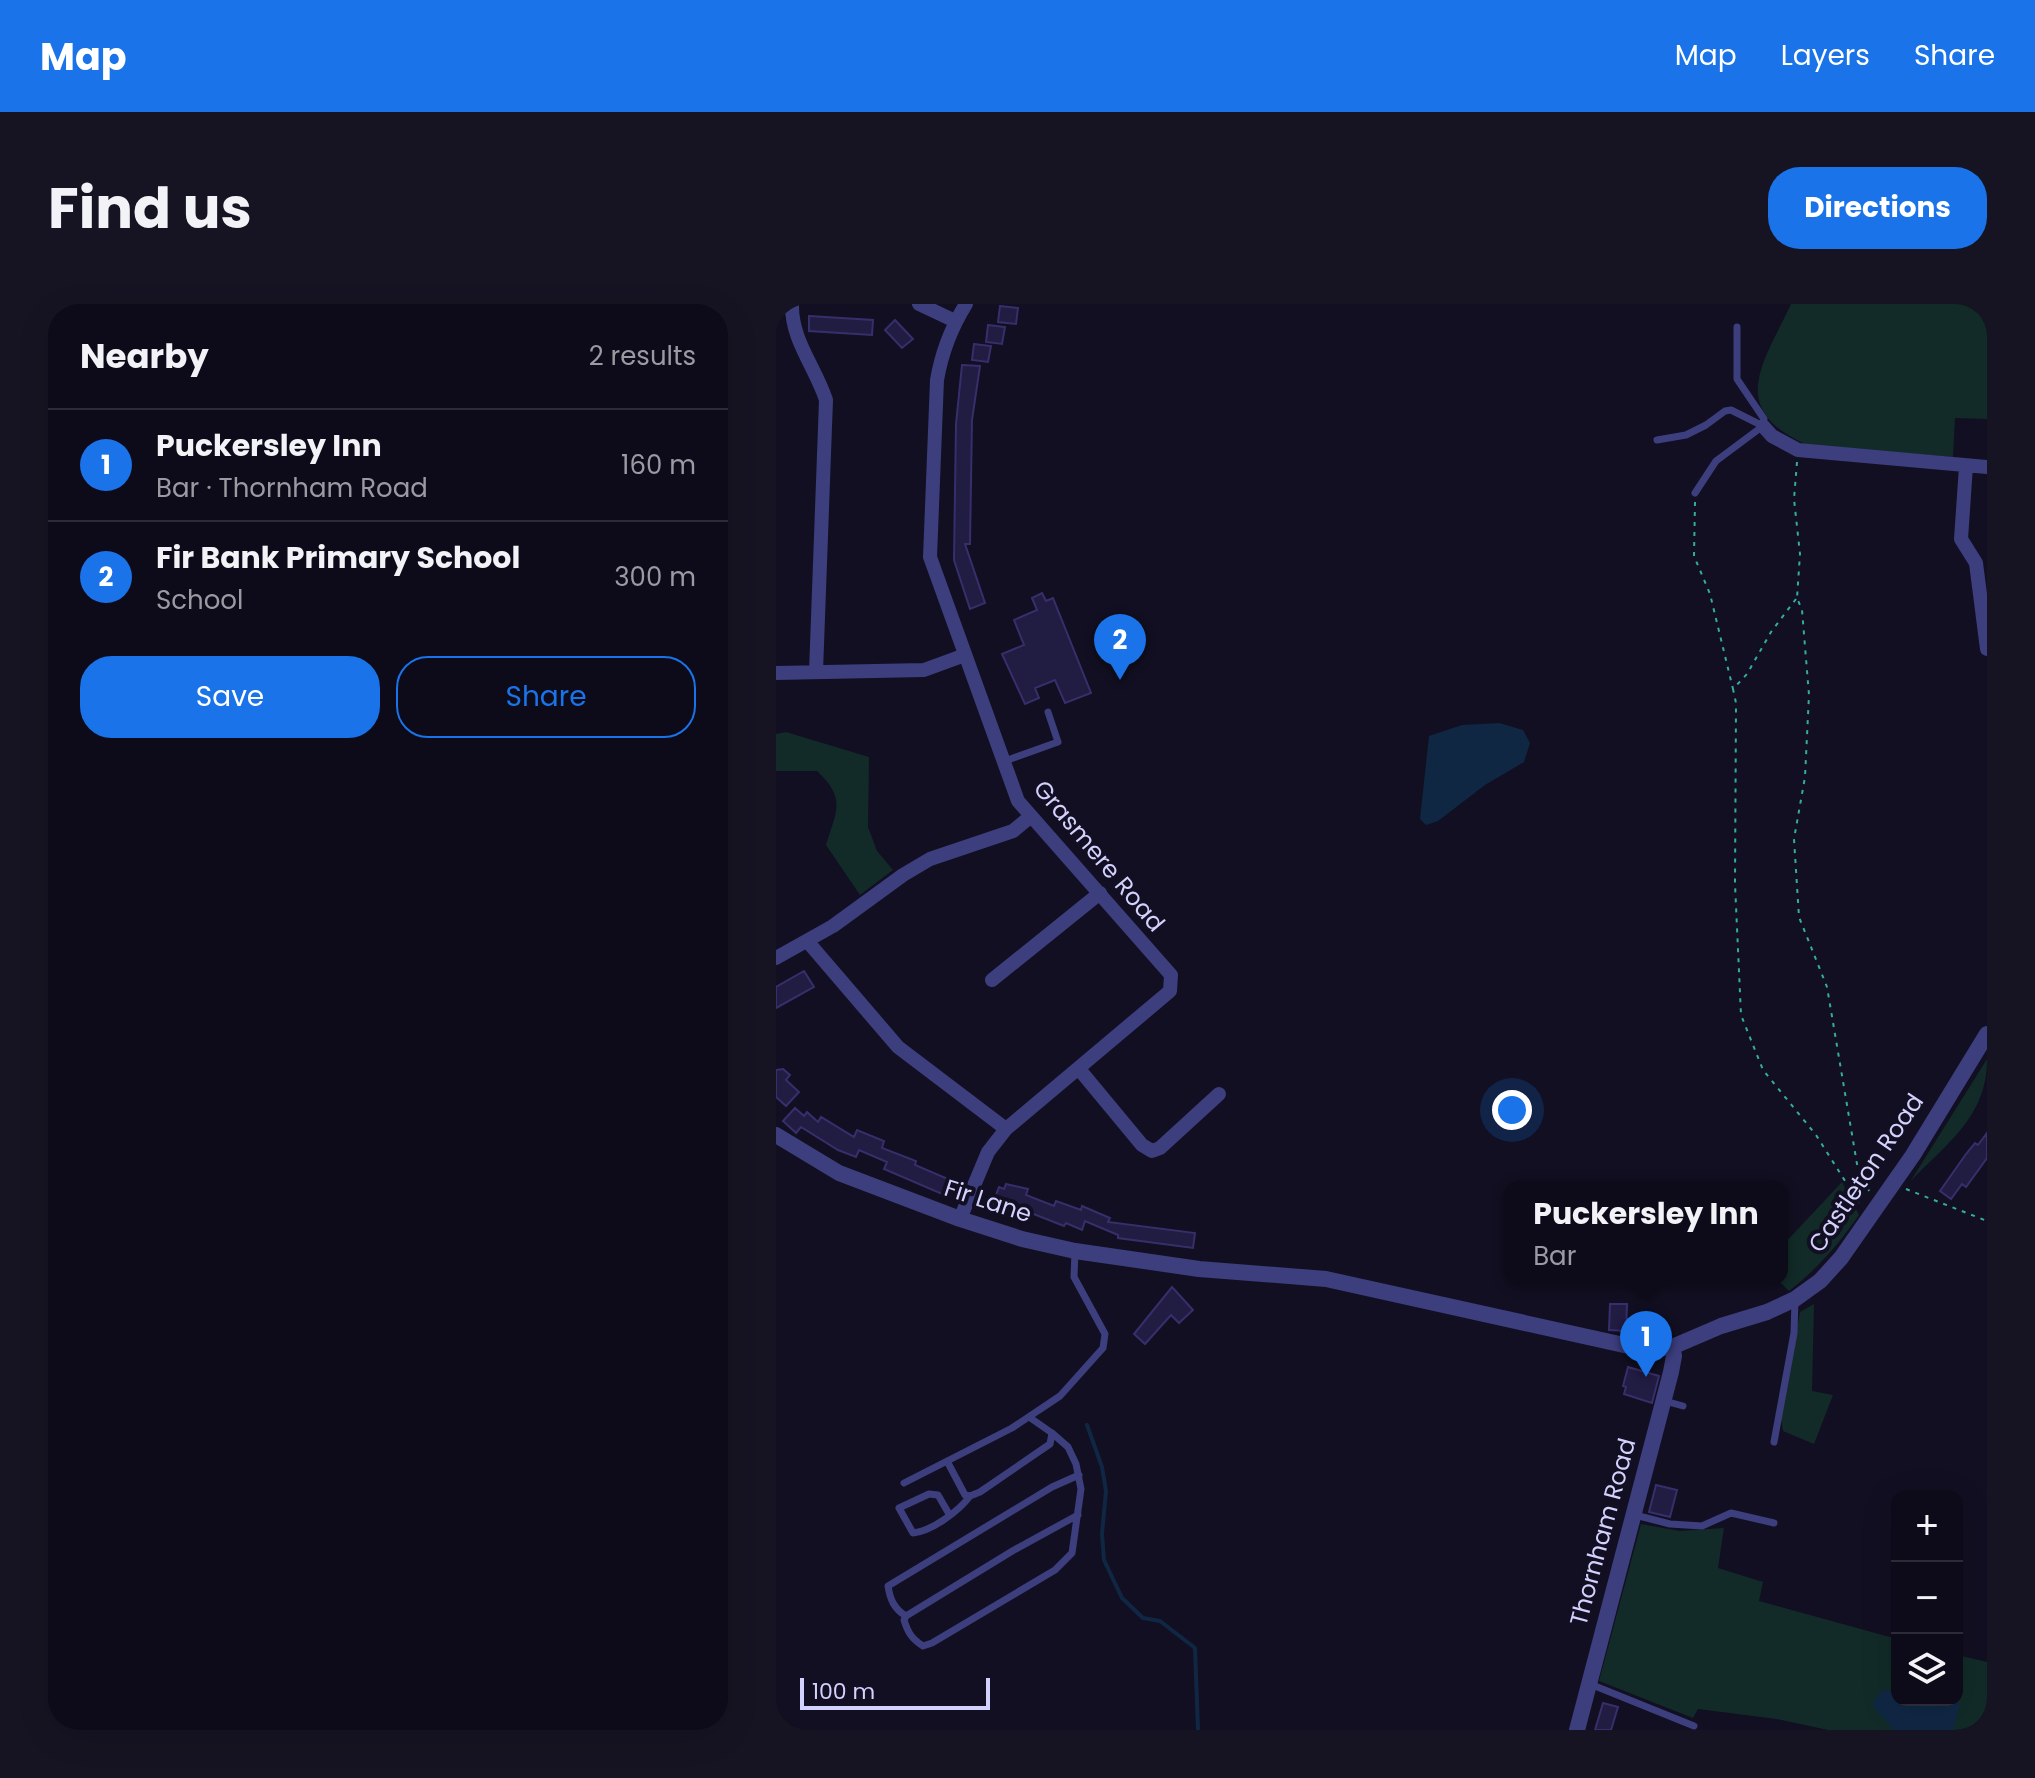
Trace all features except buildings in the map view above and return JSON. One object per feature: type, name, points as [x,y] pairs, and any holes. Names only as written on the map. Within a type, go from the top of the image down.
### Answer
[{"type":"street","points":[[792,304],[796,336],[819,376],[826,400],[816,672]]},
{"type":"street","points":[[919,304],[955,321]]},
{"type":"street","name":"Grasmere Road","points":[[960,1219],[988,1152],[1006,1129],[1170,991],[1171,975],[1018,801],[930,557],[937,380],[941,353],[966,304]]},
{"type":"street","points":[[1763,426],[1772,436],[1798,450],[1987,467]]},
{"type":"street","points":[[1966,466],[1961,539],[1976,563],[1987,649]]},
{"type":"street","points":[[776,673],[924,670],[965,655]]},
{"type":"street","points":[[776,958],[808,942],[930,859],[1013,831],[1031,816]]},
{"type":"street","points":[[992,980],[1100,893]]},
{"type":"street","points":[[808,942],[898,1047],[1006,1129]]},
{"type":"street","name":"Castleton Road","points":[[1672,1347],[1795,1299],[1820,1281],[1868,1220],[1987,1034]]},
{"type":"street","points":[[1079,1069],[1142,1145],[1152,1151],[1160,1148],[1219,1094]]},
{"type":"street","name":"Fir Lane","points":[[776,1135],[839,1173],[1022,1239],[1075,1251],[1199,1269],[1326,1279],[1642,1349],[1672,1347]]},
{"type":"street","name":"Thornham Road","points":[[1577,1730],[1674,1356],[1672,1347]]},
{"type":"lane","points":[[1695,493],[1716,461],[1763,426],[1764,419],[1737,379],[1737,327]]},
{"type":"lane","points":[[1657,440],[1686,435],[1731,410],[1763,426]]},
{"type":"lane","points":[[1005,761],[1058,742],[1048,712]]},
{"type":"lane","points":[[904,1483],[1012,1428],[1060,1396],[1103,1348],[1105,1334],[1074,1277],[1075,1251]]},
{"type":"lane","points":[[1774,1442],[1794,1333],[1795,1299]]},
{"type":"lane","points":[[1663,1400],[1683,1406]]},
{"type":"lane","points":[[1029,1417],[1068,1447],[1079,1475],[1081,1489],[1078,1515],[1072,1553],[1055,1570],[932,1643],[923,1646],[907,1632],[906,1616],[1078,1515]]},
{"type":"lane","points":[[949,1514],[938,1495],[929,1494],[899,1508],[913,1533],[921,1532],[949,1514],[970,1496],[1045,1449],[1050,1444],[1052,1433]]},
{"type":"lane","points":[[947,1461],[961,1489],[970,1496]]},
{"type":"lane","points":[[906,1616],[899,1612],[890,1598],[888,1586],[1052,1487],[1079,1475]]},
{"type":"lane","points":[[1633,1514],[1670,1524],[1702,1526],[1731,1513],[1774,1523]]},
{"type":"lane","points":[[1588,1683],[1694,1726]]},
{"type":"path","points":[[1797,467],[1794,499],[1800,554],[1797,598],[1802,610],[1809,695],[1805,777],[1794,839],[1799,917],[1827,987],[1857,1164],[1871,1196],[1880,1202]]},
{"type":"path","points":[[1695,493],[1694,556],[1710,594],[1736,703],[1735,884],[1741,1015],[1763,1070],[1816,1135],[1847,1180],[1868,1220]]},
{"type":"path","points":[[1733,689],[1747,674],[1771,632],[1797,598]]},
{"type":"path","points":[[1893,1183],[1987,1221]]},
{"type":"green space","points":[[1791,304],[1987,304],[1987,419],[1955,418],[1953,457],[1807,445],[1782,431],[1766,416],[1759,400],[1758,384],[1762,365]]},
{"type":"green space","points":[[786,732],[869,757],[868,827],[877,851],[893,870],[860,895],[826,845],[836,798],[826,781],[817,771],[776,771],[776,734]]},
{"type":"green space","points":[[1987,1059],[1985,1079],[1973,1113],[1951,1141],[1910,1182]]},
{"type":"green space","points":[[1842,1182],[1859,1215],[1827,1256],[1789,1291],[1783,1285],[1788,1285],[1788,1240]]},
{"type":"green space","points":[[1814,1304],[1812,1391],[1833,1395],[1814,1444],[1783,1431],[1781,1418],[1800,1312]]},
{"type":"green space","points":[[1641,1524],[1680,1531],[1724,1528],[1718,1568],[1763,1582],[1759,1601],[1891,1637],[1891,1706],[1963,1706],[1963,1656],[1987,1662],[1987,1730],[1828,1730],[1777,1719],[1698,1709],[1693,1718],[1599,1681]]},
{"type":"water","points":[[1499,723],[1523,730],[1530,743],[1524,762],[1485,785],[1438,821],[1426,825],[1420,819],[1429,736],[1462,725]]},
{"type":"water","points":[[1882,1690],[1891,1691],[1891,1706],[1959,1706],[1953,1730],[1894,1730],[1872,1705]]},
{"type":"waterway","points":[[1087,1425],[1102,1467],[1106,1491],[1102,1534],[1104,1560],[1122,1598],[1143,1618],[1160,1621],[1195,1648],[1198,1730]]},
{"type":"place","name":"Fir Bank Primary School","points":[[1120,680]]},
{"type":"place","name":"Puckersley Inn","points":[[1646,1377]]}]
